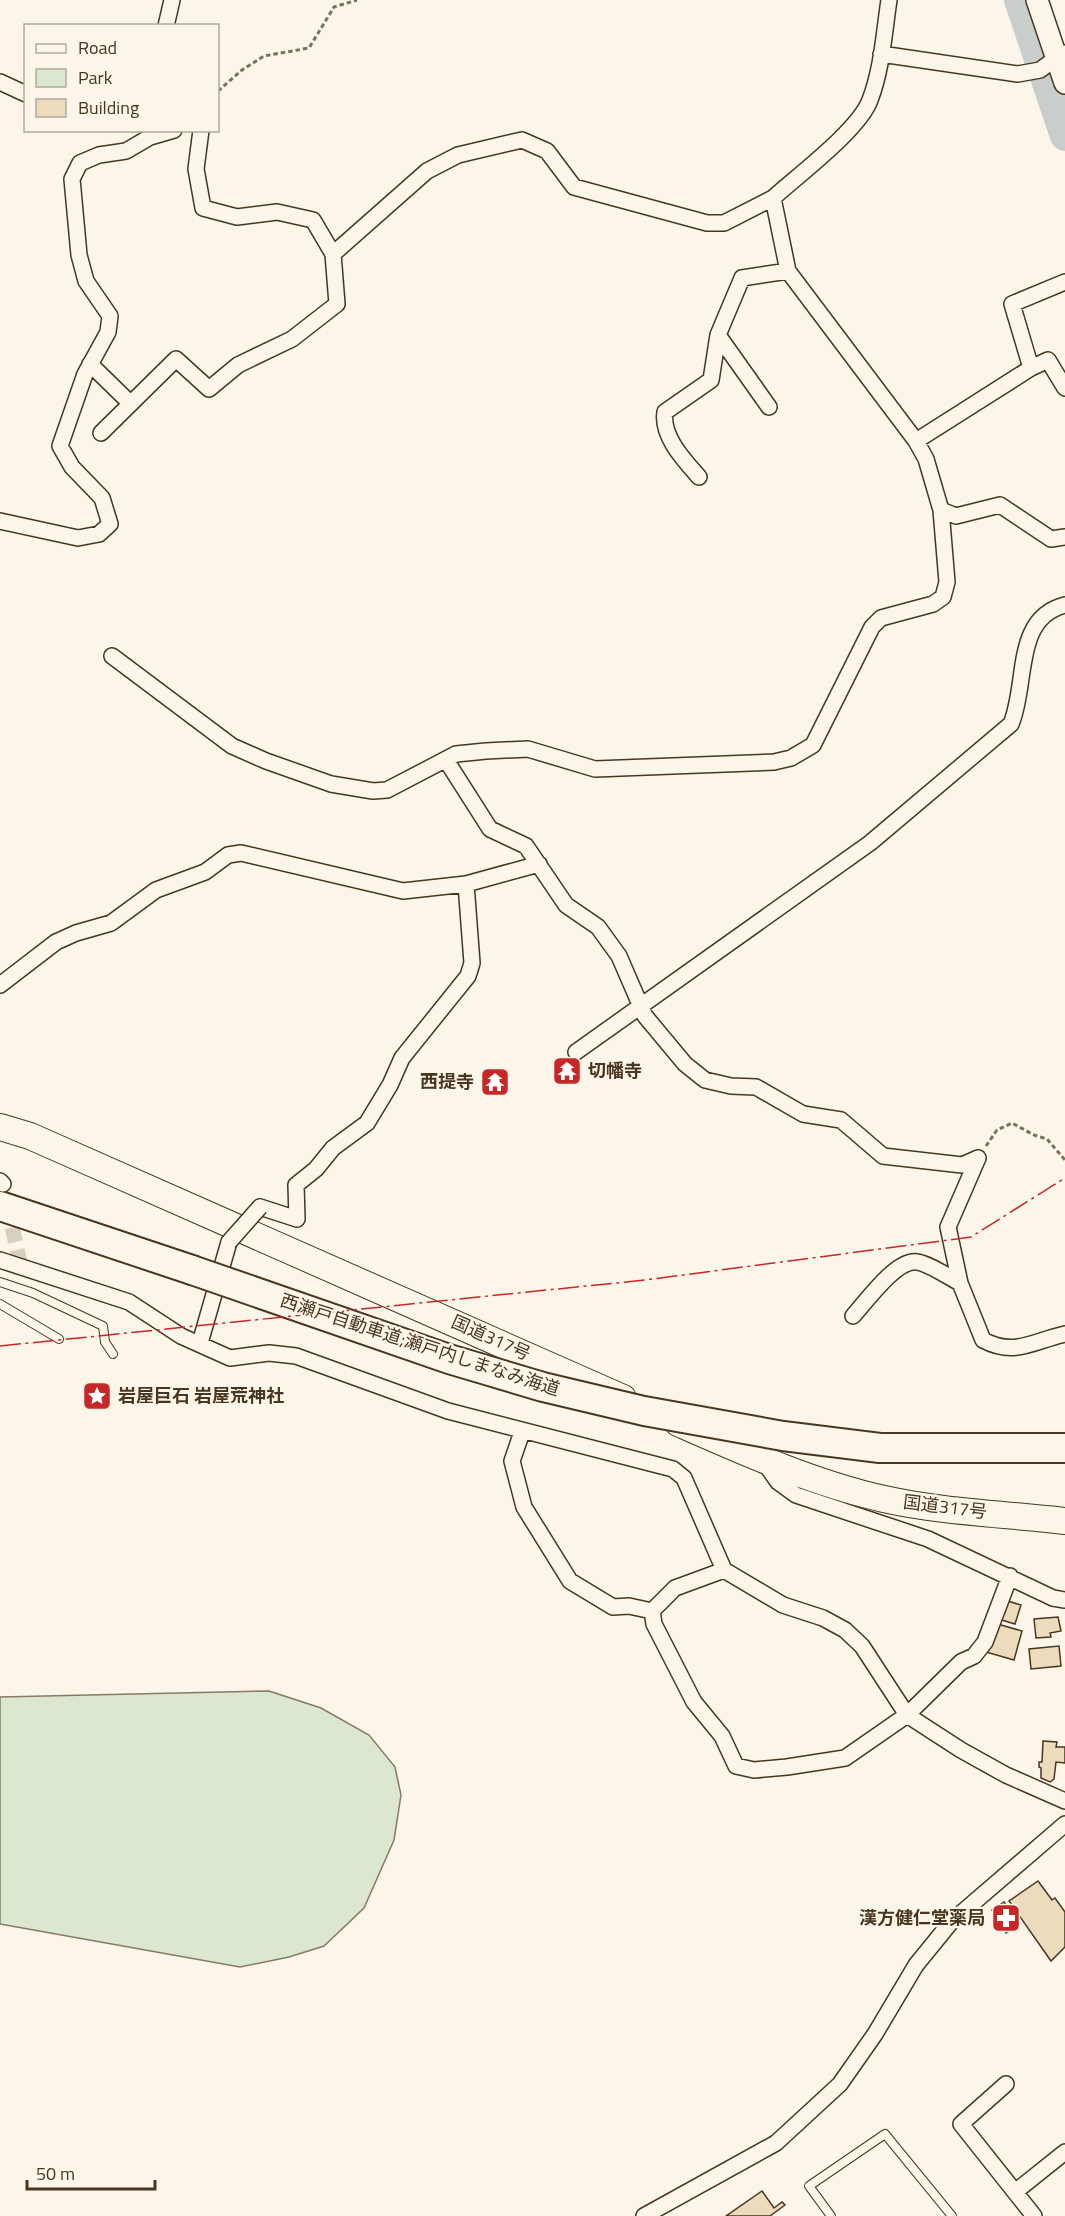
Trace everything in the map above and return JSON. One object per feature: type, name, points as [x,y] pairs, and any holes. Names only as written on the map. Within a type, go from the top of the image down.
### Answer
[{"type":"highway","name":"国道317号","points":[[0,1127],[41,1140],[430,1310],[724,1444],[828,1482],[884,1499],[1065,1521]]},
{"type":"highway","name":"西瀬戸自動車道;瀬戸内しまなみ海道","points":[[1,1191],[192,1270],[448,1359],[543,1387],[644,1411],[783,1436],[880,1448],[1065,1448]]},
{"type":"main road","points":[[1037,0],[1061,56],[1065,82]]},
{"type":"street","points":[[166,24],[172,0]]},
{"type":"street","points":[[333,254],[427,171],[458,155],[522,140],[547,151],[574,187],[707,223],[724,223],[772,198],[853,126],[870,102],[881,54],[889,0]]},
{"type":"street","points":[[881,54],[1018,75],[1040,70],[1061,56]]},
{"type":"street","points":[[0,82],[24,93]]},
{"type":"street","points":[[0,521],[78,538],[99,534],[110,524],[102,498],[72,467],[60,446],[90,364],[108,332],[110,316],[98,303],[83,272],[79,255],[72,179],[80,163],[99,154],[126,151],[150,137],[167,132]]},
{"type":"street","points":[[101,433],[176,359],[209,389],[238,365],[292,339],[338,304],[333,254],[313,220],[277,213],[237,217],[203,208],[196,169],[201,132]]},
{"type":"street","points":[[112,656],[232,746],[266,761],[331,784],[373,791],[387,790],[456,754],[528,749],[595,769],[774,762],[791,758],[813,745],[872,627],[881,618],[933,604],[943,597],[947,582],[941,510],[926,459],[916,441],[788,271],[772,198]]},
{"type":"street","points":[[699,477],[679,454],[663,423],[664,412],[711,380],[718,335],[742,278],[788,271]]},
{"type":"street","points":[[1031,368],[1012,304],[1065,282]]},
{"type":"street","points":[[718,335],[769,407]]},
{"type":"street","points":[[916,441],[1031,368],[1048,360],[1065,388]]},
{"type":"street","points":[[90,364],[130,403]]},
{"type":"street","points":[[941,510],[956,516],[1000,505],[1051,539],[1065,537]]},
{"type":"street","points":[[576,1052],[870,843],[1011,724],[1018,707],[1027,646],[1036,622],[1051,609],[1065,605]]},
{"type":"street","points":[[446,760],[490,829],[526,846],[566,904],[598,927],[619,956],[645,1016],[685,1064],[705,1080],[731,1086],[756,1087],[803,1114],[841,1120],[866,1144],[883,1156],[962,1165],[978,1158]]},
{"type":"street","points":[[0,985],[56,942],[76,933],[111,923],[156,890],[205,872],[228,855],[242,853],[403,891],[466,884],[539,864]]},
{"type":"street","points":[[200,1343],[229,1242],[260,1207],[297,1219],[296,1185],[316,1169],[333,1148],[367,1123],[390,1085],[402,1058],[468,976],[472,963],[466,884]]},
{"type":"street","points":[[978,1158],[948,1227],[960,1283],[983,1340],[997,1347],[1017,1349],[1042,1339],[1065,1334]]},
{"type":"street","points":[[0,1260],[129,1302],[181,1336],[230,1358],[269,1353],[296,1356],[448,1411],[522,1432],[673,1469],[684,1478],[724,1570],[783,1605],[823,1618],[845,1630],[862,1646],[907,1715],[961,1750],[1006,1775],[1065,1801]]},
{"type":"street","points":[[853,1316],[889,1275],[903,1264],[917,1262],[960,1283]]},
{"type":"street","points":[[522,1432],[512,1461],[524,1507],[570,1581],[613,1607],[629,1606],[652,1611]]},
{"type":"street","points":[[760,1457],[778,1482],[796,1495],[928,1539],[1053,1598],[1065,1600]]},
{"type":"street","points":[[652,1611],[675,1587],[724,1570]]},
{"type":"street","points":[[652,1611],[654,1624],[694,1702],[722,1736],[736,1766],[754,1770],[787,1767],[845,1758],[907,1715],[961,1662],[974,1656],[985,1642],[1010,1576]]},
{"type":"street","points":[[644,2216],[776,2143],[832,2092],[875,2034],[916,1965],[951,1922],[1065,1824]]},
{"type":"street","points":[[1006,2084],[961,2124],[1034,2216]]},
{"type":"street","points":[[1015,2192],[1065,2152]]},
{"type":"lane","points":[[0,1282],[33,1293],[103,1326],[105,1342],[113,1354]]},
{"type":"lane","points":[[0,1304],[59,1339]]},
{"type":"lane","points":[[831,2216],[809,2186],[885,2134],[952,2216]]},
{"type":"path","points":[[219,90],[242,69],[264,56],[309,48],[334,7],[357,0]]},
{"type":"path","points":[[978,1158],[998,1130],[1012,1123],[1047,1139],[1065,1160]]},
{"type":"green space","points":[[269,1691],[321,1708],[369,1735],[395,1767],[401,1795],[394,1840],[364,1908],[324,1946],[289,1957],[240,1967],[0,1924],[0,1697]]},
{"type":"building","points":[[1001,1599],[1021,1605],[1015,1624],[995,1618]]},
{"type":"building","points":[[1058,1617],[1061,1631],[1050,1633],[1051,1637],[1036,1638],[1034,1619]]},
{"type":"building","points":[[994,1623],[1022,1631],[1014,1660],[986,1652]]},
{"type":"building","points":[[1059,1646],[1061,1666],[1031,1669],[1029,1649]]},
{"type":"building","points":[[1043,1741],[1057,1742],[1056,1747],[1065,1747],[1065,1763],[1056,1762],[1054,1779],[1050,1782],[1041,1778],[1039,1767],[1039,1762],[1042,1762]]},
{"type":"building","points":[[1038,1881],[1052,1900],[1055,1898],[1065,1912],[1065,1947],[1051,1961],[1009,1901]]},
{"type":"building","name":"漢方健仁堂薬局","points":[[1004,1902],[1019,1925],[1006,1933],[992,1910]]},
{"type":"building","points":[[762,2191],[774,2208],[782,2202],[785,2205],[770,2216],[726,2216]]},
{"type":"waterway","points":[[1019,0],[1065,136]]},
{"type":"tunnel","points":[[7,1205],[21,1266]]},
{"type":"power","points":[[0,1346],[645,1280],[971,1237],[1065,1178]]},
{"type":"place","name":"切幡寺","points":[[567,1071]]},
{"type":"place","name":"西提寺","points":[[495,1082]]},
{"type":"place","name":"岩屋巨石 岩屋荒神社","points":[[97,1396]]},
{"type":"place","name":"漢方健仁堂薬局","points":[[1006,1918]]}]
